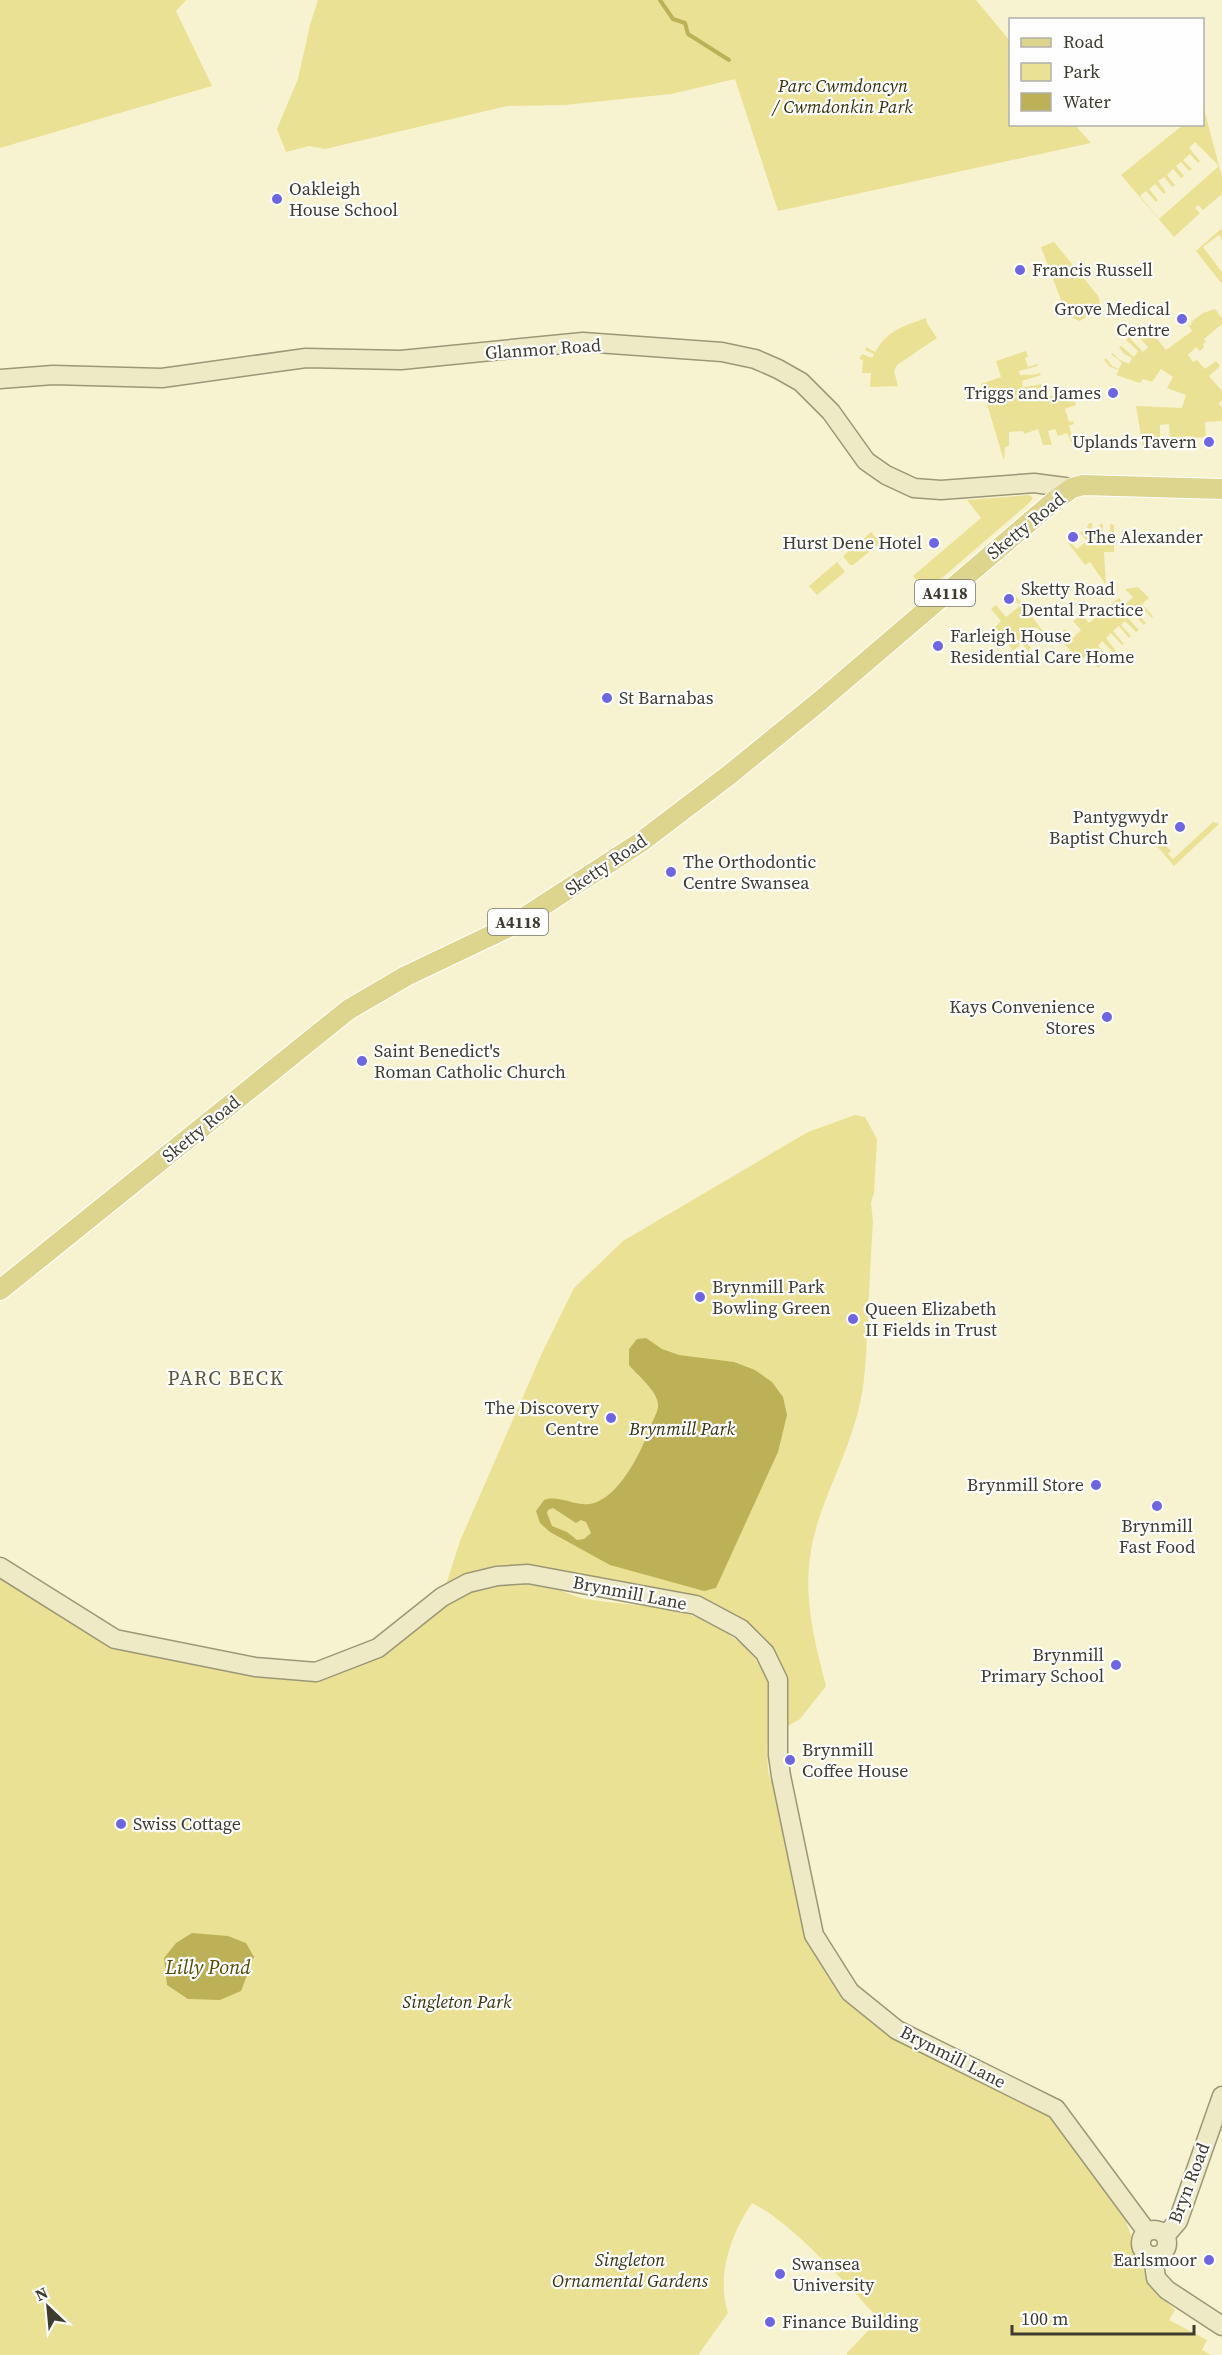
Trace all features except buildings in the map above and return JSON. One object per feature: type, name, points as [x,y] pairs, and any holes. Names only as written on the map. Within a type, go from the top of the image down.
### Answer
[{"type":"main road","points":[[1072,488],[1083,485],[1115,485],[1222,489]]},
{"type":"main road","name":"Sketty Road","points":[[0,1290],[348,1010],[405,976],[511,926],[641,842],[729,775],[820,701],[1072,488]]},
{"type":"street","name":"Glanmor Road","points":[[0,379],[53,375],[162,378],[306,358],[401,360],[583,342],[722,352],[755,359],[801,382],[831,412],[866,461],[886,475],[914,488],[941,490],[1034,483],[1072,488]]},
{"type":"street","name":"Brynmill Lane","points":[[0,1567],[115,1639],[255,1667],[286,1670],[316,1672],[378,1648],[442,1597],[468,1583],[497,1576],[528,1574],[696,1605],[741,1629],[765,1653],[778,1680],[778,1755],[814,1935],[850,1992],[897,2030],[1056,2109],[1147,2232],[1143,2237],[1143,2249],[1153,2256],[1156,2278],[1167,2290],[1222,2326]]},
{"type":"street","name":"Bryn Road","points":[[1165,2236],[1178,2221],[1222,2096]]},
{"type":"street","points":[[1147,2232],[1160,2231],[1168,2243],[1166,2250],[1160,2255],[1153,2256]]},
{"type":"green space","points":[[0,0],[186,0],[176,11],[212,86],[0,148]]},
{"type":"green space","name":"Parc Cwmdoncyn / Cwmdonkin Park","points":[[318,0],[976,0],[1009,40],[1009,126],[1076,126],[1091,143],[778,211],[735,79],[671,94],[565,105],[507,106],[325,149],[309,146],[286,152],[277,129],[298,79]]},
{"type":"green space","points":[[1204,109],[1222,177],[1222,194],[1203,210],[1198,205],[1195,208],[1200,213],[1174,237],[1121,175],[1182,126],[1204,126]],"holes":[[[1195,142],[1219,166],[1159,219],[1140,196],[1146,191],[1156,202],[1158,200],[1149,189],[1155,184],[1164,194],[1166,192],[1158,181],[1164,177],[1172,187],[1175,185],[1167,175],[1173,169],[1181,178],[1184,176],[1176,166],[1181,162],[1189,171],[1192,169],[1183,160],[1190,154],[1198,163],[1200,161],[1189,148]]]},
{"type":"green space","points":[[1222,228],[1222,239],[1219,235],[1203,247],[1222,272],[1222,284],[1196,251]]},
{"type":"green space","points":[[1054,242],[1099,297],[1100,307],[1080,321],[1067,316],[1041,247]]},
{"type":"green space","points":[[1215,309],[1222,318],[1222,324],[1204,339],[1206,342],[1200,351],[1196,347],[1188,355],[1193,362],[1197,360],[1205,369],[1216,361],[1220,366],[1209,376],[1222,391],[1222,400],[1219,403],[1222,409],[1222,421],[1205,422],[1206,437],[1196,438],[1197,447],[1191,447],[1190,436],[1183,437],[1183,448],[1178,448],[1177,437],[1170,437],[1169,424],[1160,425],[1160,447],[1143,448],[1136,406],[1182,408],[1186,395],[1167,388],[1173,377],[1161,369],[1152,382],[1143,379],[1140,383],[1116,375],[1119,370],[1110,367],[1104,360],[1106,358],[1112,366],[1119,369],[1122,363],[1111,354],[1113,353],[1118,359],[1129,364],[1132,358],[1124,354],[1119,347],[1121,346],[1134,357],[1138,351],[1126,340],[1129,337],[1143,352],[1148,347],[1136,334],[1137,325],[1147,336],[1152,333],[1166,350],[1192,331],[1189,326],[1191,322],[1203,313]]},
{"type":"green space","points":[[926,318],[937,338],[897,365],[894,371],[898,386],[870,387],[871,373],[862,373],[863,360],[859,359],[862,354],[872,358],[874,354],[865,350],[866,347],[875,352],[891,334]]},
{"type":"green space","points":[[1026,351],[1028,357],[1025,358],[1028,367],[1037,364],[1038,366],[1019,371],[1020,375],[1040,373],[1041,375],[1022,381],[1023,387],[1042,384],[1043,387],[1026,392],[1028,399],[1046,393],[1048,397],[1071,390],[1064,393],[1066,397],[1073,395],[1076,405],[1065,409],[1069,422],[1073,421],[1074,424],[1069,426],[1074,441],[1071,442],[1067,433],[1058,436],[1055,429],[1048,431],[1052,445],[1043,445],[1038,429],[1024,434],[1023,431],[1009,432],[1009,446],[1005,447],[1004,461],[981,384],[1001,377],[996,361]]},
{"type":"green space","points":[[1029,495],[1033,498],[1028,504],[929,589],[923,588],[913,576],[981,518],[967,500]]},
{"type":"green space","points":[[1089,523],[1092,523],[1092,538],[1100,538],[1100,524],[1103,524],[1102,538],[1110,538],[1110,524],[1114,525],[1114,552],[1104,552],[1106,585],[1090,562],[1085,565],[1068,543],[1070,542],[1077,549],[1087,541],[1080,533],[1081,531],[1086,536],[1091,533],[1087,527]]},
{"type":"green space","points":[[871,532],[880,543],[850,565],[843,556]]},
{"type":"green space","points":[[837,562],[845,572],[817,595],[809,586]]},
{"type":"green space","points":[[1138,587],[1149,598],[1142,604],[1153,616],[1152,618],[1140,606],[1135,611],[1146,623],[1144,625],[1133,613],[1128,618],[1139,630],[1136,632],[1125,621],[1121,625],[1131,636],[1129,638],[1119,626],[1113,631],[1124,644],[1122,645],[1111,633],[1106,638],[1116,651],[1114,653],[1102,641],[1098,646],[1109,657],[1106,660],[1096,648],[1091,651],[1102,664],[1098,668],[1087,655],[1080,661],[1058,637],[1065,629],[1073,638],[1081,630],[1073,621],[1082,615],[1089,623],[1119,598],[1125,604],[1133,597],[1125,589]]},
{"type":"green space","points":[[1012,591],[1046,635],[1044,636],[1037,627],[1031,632],[1038,640],[1036,642],[1029,634],[1023,638],[1031,648],[1028,651],[1022,643],[1013,651],[995,627],[1001,621],[991,609],[996,605],[1006,617],[1020,606],[1010,593]]},
{"type":"green space","points":[[1213,822],[1219,824],[1174,866],[1151,839],[1156,835],[1171,851],[1168,854],[1173,859]]},
{"type":"green space","name":"Brynmill Park","points":[[855,1115],[865,1117],[877,1139],[874,1193],[871,1203],[873,1221],[865,1373],[857,1417],[815,1531],[808,1576],[809,1597],[815,1640],[826,1686],[800,1719],[779,1731],[765,1653],[696,1605],[528,1574],[442,1597],[460,1541],[542,1353],[574,1288],[623,1241],[808,1132]]},
{"type":"green space","name":"Singleton Park","points":[[0,1571],[101,1639],[301,1678],[464,1595],[502,1582],[533,1582],[586,1599],[660,1608],[703,1620],[724,1630],[743,1646],[765,1670],[770,1681],[772,1693],[768,1767],[770,1778],[775,1785],[826,1968],[955,2065],[986,2085],[1032,2106],[1060,2124],[1124,2216],[1150,2287],[1175,2310],[1169,2320],[1207,2340],[1202,2350],[1211,2355],[847,2355],[880,2318],[792,2231],[752,2203],[738,2228],[728,2256],[724,2285],[728,2313],[698,2355],[0,2355]]},
{"type":"water","points":[[646,1338],[662,1349],[679,1355],[734,1362],[755,1370],[772,1382],[783,1397],[787,1415],[778,1452],[716,1588],[704,1591],[610,1565],[550,1532],[540,1523],[536,1511],[544,1500],[557,1499],[583,1504],[597,1502],[615,1489],[631,1468],[658,1406],[655,1395],[629,1365],[629,1349],[637,1339]],"holes":[[[553,1508],[576,1523],[581,1520],[586,1522],[591,1533],[584,1539],[577,1540],[567,1532],[552,1526],[548,1510]]]},
{"type":"water","name":"Lilly Pond","points":[[192,1933],[228,1936],[246,1943],[254,1957],[241,1991],[220,2000],[188,1999],[167,1985],[164,1958],[176,1943]]},
{"type":"waterway","points":[[660,0],[673,19],[685,23],[688,34],[729,60]]},
{"type":"place","name":"Oakleigh House School","points":[[277,199]]},
{"type":"place","name":"Francis Russell","points":[[1020,270]]},
{"type":"place","name":"Grove Medical Centre","points":[[1182,319]]},
{"type":"place","name":"Triggs and James","points":[[1113,393]]},
{"type":"place","name":"Uplands Tavern","points":[[1209,442]]},
{"type":"place","name":"The Alexander","points":[[1073,537]]},
{"type":"place","name":"Hurst Dene Hotel","points":[[934,543]]},
{"type":"place","name":"Sketty Road Dental Practice","points":[[1009,599]]},
{"type":"place","name":"Farleigh House Residential Care Home","points":[[938,646]]},
{"type":"place","name":"St Barnabas","points":[[607,698]]},
{"type":"place","name":"Pantygwydr Baptist Church","points":[[1180,827]]},
{"type":"place","name":"The Orthodontic Centre Swansea","points":[[671,872]]},
{"type":"place","name":"Kays Convenience Stores","points":[[1107,1017]]},
{"type":"place","name":"Saint Benedict's Roman Catholic Church","points":[[362,1061]]},
{"type":"place","name":"Brynmill Park Bowling Green","points":[[700,1297]]},
{"type":"place","name":"Queen Elizabeth II Fields in Trust","points":[[853,1319]]},
{"type":"place","name":"The Discovery Centre","points":[[611,1418]]},
{"type":"place","name":"Brynmill Store","points":[[1096,1485]]},
{"type":"place","name":"Brynmill Fast Food","points":[[1157,1506]]},
{"type":"place","name":"Brynmill Primary School","points":[[1116,1665]]},
{"type":"place","name":"Brynmill Coffee House","points":[[790,1760]]},
{"type":"place","name":"Swiss Cottage","points":[[121,1824]]},
{"type":"place","name":"Earlsmoor","points":[[1209,2260]]},
{"type":"place","name":"Swansea University","points":[[780,2274]]},
{"type":"place","name":"Finance Building","points":[[770,2322]]},
{"type":"district","name":"PARC BECK","points":[[226,1378]]},
{"type":"park label","name":"Singleton Ornamental Gardens","points":[[630,2270]]}]
